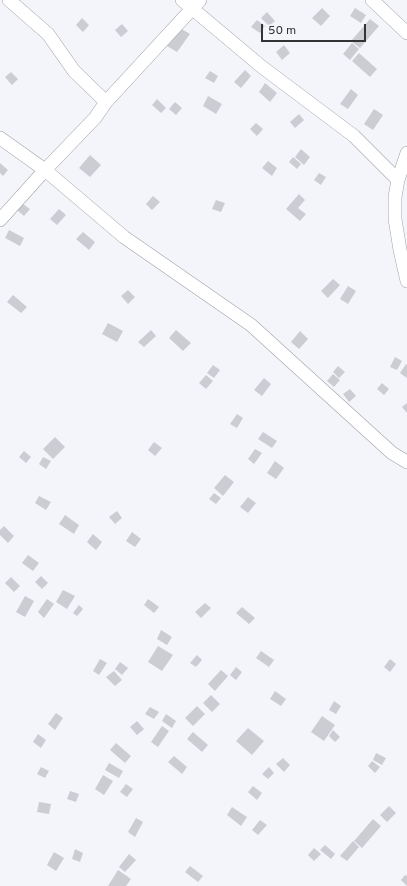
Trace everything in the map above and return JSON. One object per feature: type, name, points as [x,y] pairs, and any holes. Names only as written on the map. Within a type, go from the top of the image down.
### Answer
[{"type":"street","points":[[9,0],[48,34],[74,72],[106,102]]},
{"type":"street","points":[[182,0],[196,4],[262,67],[354,136],[398,180]]},
{"type":"street","points":[[372,0],[407,33]]},
{"type":"street","points":[[0,220],[95,118],[106,102],[196,4]]},
{"type":"street","points":[[0,138],[45,170],[124,237],[251,325],[392,453],[407,462]]},
{"type":"street","points":[[407,153],[398,180],[395,219],[407,281]]},
{"type":"building","points":[[322,8],[330,16],[321,26],[312,18]]},
{"type":"building","points":[[355,8],[366,15],[361,23],[350,16]]},
{"type":"building","points":[[267,12],[275,21],[269,26],[261,18]]},
{"type":"building","points":[[82,18],[89,25],[83,32],[76,25]]},
{"type":"building","points":[[370,19],[379,26],[360,48],[351,41]]},
{"type":"building","points":[[257,20],[265,26],[260,33],[251,27]]},
{"type":"building","points":[[122,24],[128,31],[121,37],[115,30]]},
{"type":"building","points":[[180,28],[190,34],[177,52],[167,46]]},
{"type":"building","points":[[352,43],[359,49],[350,60],[343,54]]},
{"type":"building","points":[[284,45],[290,53],[282,60],[276,52]]},
{"type":"building","points":[[359,53],[377,69],[370,77],[352,61]]},
{"type":"building","points":[[245,70],[251,76],[241,88],[234,82]]},
{"type":"building","points":[[210,71],[218,76],[214,83],[205,78]]},
{"type":"building","points":[[11,72],[18,79],[12,85],[5,77]]},
{"type":"building","points":[[265,83],[277,93],[270,102],[259,92]]},
{"type":"building","points":[[351,89],[358,95],[348,109],[340,104]]},
{"type":"building","points":[[208,96],[222,104],[216,114],[203,106]]},
{"type":"building","points":[[157,99],[166,108],[161,113],[152,105]]},
{"type":"building","points":[[175,102],[182,108],[176,115],[169,109]]},
{"type":"building","points":[[374,109],[383,115],[373,130],[364,124]]},
{"type":"building","points":[[299,114],[304,120],[295,128],[290,122]]},
{"type":"building","points":[[256,123],[263,129],[257,136],[250,129]]},
{"type":"building","points":[[301,149],[310,157],[304,165],[295,157]]},
{"type":"building","points":[[90,155],[101,165],[90,177],[79,168]]},
{"type":"building","points":[[293,157],[301,164],[297,169],[289,162]]},
{"type":"building","points":[[268,161],[277,168],[272,176],[262,168]]},
{"type":"building","points":[[0,163],[8,170],[3,176],[0,173]]},
{"type":"building","points":[[319,173],[326,177],[321,185],[314,180]]},
{"type":"building","points":[[299,194],[305,200],[298,208],[306,214],[300,221],[286,209]]},
{"type":"building","points":[[153,196],[160,202],[152,210],[146,204]]},
{"type":"building","points":[[216,200],[225,203],[221,212],[212,209]]},
{"type":"building","points":[[23,204],[30,209],[24,216],[17,210]]},
{"type":"building","points":[[59,209],[66,215],[57,225],[50,219]]},
{"type":"building","points":[[9,230],[24,238],[20,246],[5,238]]},
{"type":"building","points":[[83,232],[95,242],[89,250],[76,239]]},
{"type":"building","points":[[333,279],[340,285],[328,298],[321,291]]},
{"type":"building","points":[[348,286],[356,291],[348,304],[340,299]]},
{"type":"building","points":[[128,290],[135,297],[128,304],[121,296]]},
{"type":"building","points":[[13,295],[27,307],[21,313],[7,302]]},
{"type":"building","points":[[108,323],[123,331],[117,342],[102,334]]},
{"type":"building","points":[[151,330],[156,336],[144,347],[138,342]]},
{"type":"building","points":[[176,330],[191,343],[183,351],[169,338]]},
{"type":"building","points":[[300,331],[308,339],[299,349],[291,342]]},
{"type":"building","points":[[395,357],[402,361],[397,370],[390,367]]},
{"type":"building","points":[[406,364],[407,365],[407,378],[400,373]]},
{"type":"building","points":[[213,365],[220,370],[214,378],[207,373]]},
{"type":"building","points":[[338,366],[345,372],[339,378],[333,372]]},
{"type":"building","points":[[333,374],[340,380],[334,387],[327,381]]},
{"type":"building","points":[[206,375],[213,381],[206,389],[199,383]]},
{"type":"building","points":[[264,378],[271,384],[262,396],[254,390]]},
{"type":"building","points":[[382,383],[389,389],[384,395],[377,389]]},
{"type":"building","points":[[350,389],[356,396],[349,402],[343,394]]},
{"type":"building","points":[[407,403],[407,413],[402,407]]},
{"type":"building","points":[[237,414],[243,418],[237,428],[230,424]]},
{"type":"building","points":[[263,432],[277,441],[272,448],[258,439]]},
{"type":"building","points":[[55,437],[65,447],[53,459],[43,449]]},
{"type":"building","points":[[154,442],[162,448],[155,456],[148,450]]},
{"type":"building","points":[[255,449],[262,453],[254,464],[248,459]]},
{"type":"building","points":[[24,451],[31,457],[26,463],[19,457]]},
{"type":"building","points":[[43,457],[51,461],[46,469],[39,464]]},
{"type":"building","points":[[275,461],[284,468],[276,479],[267,473]]},
{"type":"building","points":[[225,475],[234,482],[223,496],[214,488]]},
{"type":"building","points":[[214,493],[221,498],[216,504],[209,499]]},
{"type":"building","points":[[39,496],[51,502],[46,510],[35,503]]},
{"type":"building","points":[[248,497],[256,503],[248,513],[240,507]]},
{"type":"building","points":[[117,511],[122,518],[115,524],[109,517]]},
{"type":"building","points":[[65,515],[79,525],[74,534],[59,524]]},
{"type":"building","points":[[4,526],[14,536],[8,543],[0,535],[0,530]]},
{"type":"building","points":[[132,532],[141,539],[135,547],[126,541]]},
{"type":"building","points":[[93,534],[102,542],[96,550],[87,542]]},
{"type":"building","points":[[28,555],[39,563],[33,571],[22,563]]},
{"type":"building","points":[[41,576],[48,583],[42,589],[35,582]]},
{"type":"building","points":[[11,577],[20,586],[14,592],[5,583]]},
{"type":"building","points":[[63,590],[75,596],[67,609],[56,602]]},
{"type":"building","points":[[25,596],[34,601],[25,617],[16,612]]},
{"type":"building","points":[[47,599],[54,604],[44,618],[38,612]]},
{"type":"building","points":[[148,599],[159,607],[154,613],[144,605]]},
{"type":"building","points":[[205,603],[211,608],[201,618],[195,612]]},
{"type":"building","points":[[79,605],[83,609],[77,616],[73,613]]},
{"type":"building","points":[[242,607],[255,618],[249,624],[236,613]]},
{"type":"building","points":[[161,630],[172,637],[167,645],[157,639]]},
{"type":"building","points":[[158,646],[173,655],[162,671],[148,662]]},
{"type":"building","points":[[261,651],[274,660],[269,667],[256,658]]},
{"type":"building","points":[[197,655],[202,660],[196,667],[190,663]]},
{"type":"building","points":[[100,659],[107,663],[99,675],[93,671]]},
{"type":"building","points":[[390,659],[396,664],[390,672],[384,667]]},
{"type":"building","points":[[120,662],[128,668],[122,675],[115,669]]},
{"type":"building","points":[[236,667],[242,672],[236,680],[230,675]]},
{"type":"building","points":[[221,670],[228,676],[215,691],[208,684]]},
{"type":"building","points":[[114,671],[122,680],[115,686],[106,677]]},
{"type":"building","points":[[275,691],[286,699],[281,706],[270,699]]},
{"type":"building","points":[[211,695],[220,704],[212,712],[203,703]]},
{"type":"building","points":[[334,701],[341,706],[336,714],[329,710]]},
{"type":"building","points":[[197,706],[205,714],[193,726],[185,718]]},
{"type":"building","points":[[150,707],[159,712],[154,719],[145,714]]},
{"type":"building","points":[[56,713],[63,718],[55,730],[48,724]]},
{"type":"building","points":[[166,714],[176,721],[172,728],[162,721]]},
{"type":"building","points":[[322,716],[335,725],[324,741],[311,732]]},
{"type":"building","points":[[137,721],[144,729],[137,735],[130,727]]},
{"type":"building","points":[[162,726],[169,731],[158,747],[151,742]]},
{"type":"building","points":[[248,728],[264,741],[252,755],[236,741]]},
{"type":"building","points":[[333,730],[340,737],[335,742],[329,736]]},
{"type":"building","points":[[193,732],[208,745],[202,752],[187,739]]},
{"type":"building","points":[[38,734],[46,740],[41,748],[33,742]]},
{"type":"building","points":[[116,743],[131,756],[125,763],[110,750]]},
{"type":"building","points":[[376,753],[386,758],[382,765],[373,760]]},
{"type":"building","points":[[174,756],[187,767],[182,774],[168,762]]},
{"type":"building","points":[[283,758],[290,765],[284,772],[276,764]]},
{"type":"building","points":[[372,761],[380,767],[375,773],[368,766]]},
{"type":"building","points":[[109,763],[123,771],[119,778],[105,770]]},
{"type":"building","points":[[41,767],[49,771],[45,778],[37,774]]},
{"type":"building","points":[[269,767],[274,773],[268,779],[262,774]]},
{"type":"building","points":[[103,775],[113,781],[104,795],[95,789]]},
{"type":"building","points":[[126,784],[133,789],[127,797],[120,792]]},
{"type":"building","points":[[253,786],[262,793],[257,800],[248,792]]},
{"type":"building","points":[[70,791],[79,794],[76,802],[67,799]]},
{"type":"building","points":[[39,802],[51,804],[49,814],[37,812]]},
{"type":"building","points":[[389,806],[396,813],[387,822],[380,815]]},
{"type":"building","points":[[232,807],[247,817],[241,826],[227,815]]},
{"type":"building","points":[[136,818],[143,822],[135,837],[128,832]]},
{"type":"building","points":[[373,819],[381,826],[362,848],[354,841]]},
{"type":"building","points":[[260,820],[267,825],[258,835],[252,830]]},
{"type":"building","points":[[353,841],[359,847],[347,861],[340,856]]},
{"type":"building","points":[[325,845],[335,854],[331,859],[320,850]]},
{"type":"building","points":[[314,848],[321,854],[314,861],[308,855]]},
{"type":"building","points":[[75,849],[83,853],[80,862],[72,859]]},
{"type":"building","points":[[54,852],[64,858],[56,871],[47,865]]},
{"type":"building","points":[[129,854],[136,860],[125,872],[119,867]]},
{"type":"building","points":[[190,866],[203,876],[198,882],[185,872]]},
{"type":"building","points":[[118,870],[131,879],[126,886],[108,886]]},
{"type":"building","points":[[405,875],[407,876],[407,886],[401,880]]}]
